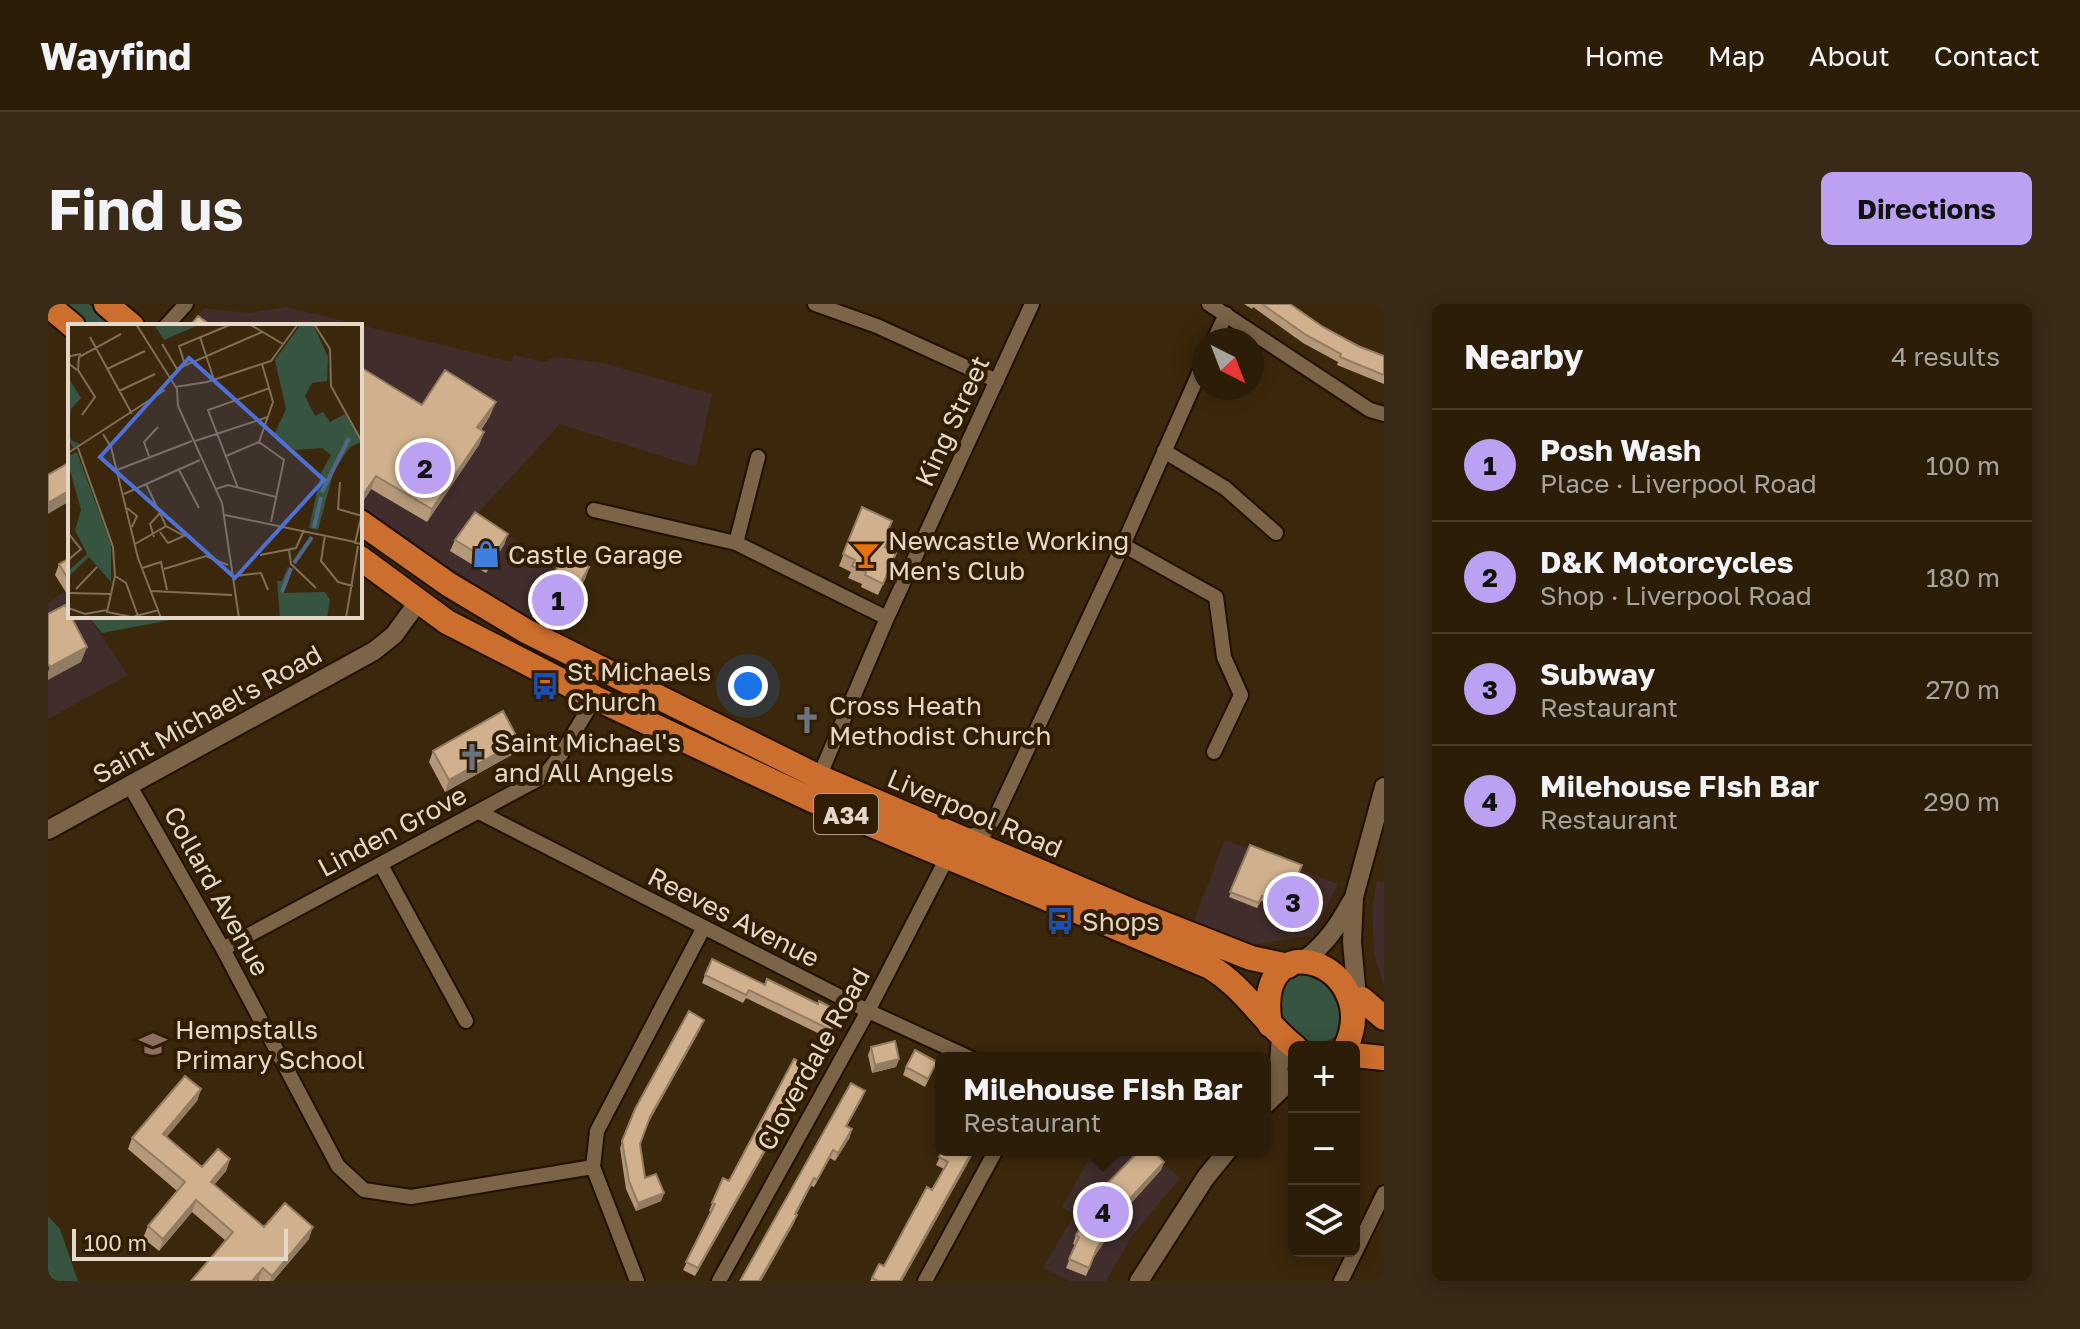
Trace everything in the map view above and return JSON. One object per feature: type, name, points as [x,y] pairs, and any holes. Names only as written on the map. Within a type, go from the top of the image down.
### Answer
[{"type":"highway","points":[[106,304],[130,324]]},
{"type":"highway","name":"Liverpool Road","points":[[362,524],[431,591],[447,622],[595,698],[812,800],[954,848],[1251,958],[1296,964],[1319,961],[1331,966],[1359,992]]},
{"type":"highway","name":"A34","points":[[362,538],[431,591]]},
{"type":"highway","name":"Liverpool Road","points":[[362,559],[526,631],[954,848],[1210,967],[1225,978],[1282,1036]]},
{"type":"highway","points":[[1282,1036],[1268,997],[1272,983],[1296,964]]},
{"type":"highway","points":[[1359,992],[1384,1018]]},
{"type":"highway","points":[[1350,1041],[1360,1023],[1359,992]]},
{"type":"highway","points":[[1360,1056],[1384,1058]]},
{"type":"main road","name":"Saint Michael's Road","points":[[48,830],[374,651],[394,635],[431,591]]},
{"type":"main road","points":[[1359,992],[1352,942],[1354,897],[1384,787]]},
{"type":"main road","points":[[1296,964],[1322,947],[1354,897]]},
{"type":"main road","points":[[1271,1098],[1282,1036]]},
{"type":"main road","points":[[1271,1098],[1288,1082]]},
{"type":"main road","points":[[1140,1280],[1206,1177],[1223,1156]]},
{"type":"street","points":[[168,324],[186,304]]},
{"type":"street","points":[[815,304],[877,326],[997,381]]},
{"type":"street","name":"King Street","points":[[819,777],[887,618],[1032,304]]},
{"type":"street","points":[[1209,304],[1370,410],[1384,414]]},
{"type":"street","points":[[1220,328],[1226,314]]},
{"type":"street","points":[[954,848],[985,832],[997,814],[1123,545],[1192,389]]},
{"type":"street","points":[[1164,451],[1225,488],[1276,533]]},
{"type":"street","points":[[736,543],[758,457]]},
{"type":"street","points":[[594,510],[736,543],[887,618]]},
{"type":"street","points":[[1123,545],[1216,597],[1224,657],[1241,695],[1214,752]]},
{"type":"street","name":"Linden Grove","points":[[223,949],[544,776],[560,756],[595,698]]},
{"type":"street","name":"Collard Avenue","points":[[130,786],[223,949],[338,1166],[364,1190],[411,1197],[593,1167]]},
{"type":"street","name":"Reeves Avenue","points":[[479,812],[703,929],[957,1052]]},
{"type":"street","name":"Cloverdale Road","points":[[719,1281],[954,848]]},
{"type":"street","points":[[381,865],[466,1021]]},
{"type":"street","points":[[637,1281],[593,1167],[597,1131],[703,929]]},
{"type":"street","points":[[925,1281],[993,1156]]},
{"type":"street","points":[[1341,1281],[1378,1221],[1384,1193]]},
{"type":"shaded area","points":[[287,307],[356,324],[191,324],[203,308],[248,313]]},
{"type":"shaded area","points":[[362,325],[511,362],[514,355],[543,362],[555,357],[603,363],[712,394],[696,467],[560,424],[477,514],[474,512],[467,519],[503,545],[509,536],[585,579],[555,634],[426,553],[362,508]]},
{"type":"shaded area","points":[[65,591],[68,594],[68,618],[89,618],[128,675],[48,719],[48,603]]},
{"type":"shaded area","points":[[1225,840],[1338,884],[1313,935],[1252,945],[1193,923]]},
{"type":"shaded area","points":[[1377,880],[1384,883],[1384,986],[1374,954],[1372,909]]},
{"type":"shaded area","points":[[1091,1156],[1154,1156],[1180,1178],[1132,1236],[1106,1281],[1069,1281],[1043,1268],[1074,1215],[1062,1207]]},
{"type":"green space","points":[[65,304],[89,304],[111,324],[89,324]]},
{"type":"green space","points":[[90,618],[181,618],[102,633]]},
{"type":"green space","points":[[1308,972],[1334,984],[1344,1027],[1332,1038],[1310,1041],[1288,1025],[1280,1000],[1283,988],[1292,978]]},
{"type":"green space","points":[[48,1216],[60,1229],[78,1281],[48,1281]]},
{"type":"building","points":[[1262,304],[1290,304],[1323,327],[1384,356],[1384,375],[1340,357],[1341,354],[1306,335]]},
{"type":"building","points":[[198,316],[209,324],[192,324]]},
{"type":"building","points":[[362,368],[422,405],[445,370],[496,402],[477,427],[484,432],[432,509],[376,476],[365,492],[362,490]]},
{"type":"building","points":[[68,463],[68,491],[48,503],[48,475]]},
{"type":"building","name":"Newcastle Working Men's Club","points":[[862,507],[892,521],[888,530],[893,531],[885,547],[896,553],[883,584],[852,566],[855,560],[843,554]]},
{"type":"building","points":[[475,512],[508,534],[490,561],[455,540]]},
{"type":"building","points":[[564,554],[589,567],[561,618],[537,606]]},
{"type":"building","points":[[68,559],[68,579],[59,564]]},
{"type":"building","points":[[65,605],[68,618],[72,618],[87,647],[50,667],[48,663],[48,614]]},
{"type":"building","name":"Saint Michael's and All Angels","points":[[503,711],[519,741],[449,780],[433,751]]},
{"type":"building","points":[[1250,845],[1302,865],[1293,886],[1308,892],[1300,908],[1262,896],[1259,903],[1230,892]]},
{"type":"building","points":[[712,959],[765,985],[767,979],[840,1012],[831,1030],[749,990],[746,995],[705,975]]},
{"type":"building","points":[[689,1011],[704,1020],[650,1117],[640,1144],[645,1178],[656,1174],[664,1193],[638,1203],[629,1181],[622,1141],[635,1109]]},
{"type":"building","points":[[895,1041],[899,1059],[875,1065],[871,1047]]},
{"type":"building","points":[[915,1050],[935,1061],[928,1079],[906,1067]]},
{"type":"building","points":[[794,1059],[811,1068],[698,1268],[686,1262],[715,1204],[712,1203],[723,1178],[729,1181]]},
{"type":"building","points":[[185,1076],[201,1089],[163,1134],[202,1167],[218,1149],[230,1159],[211,1182],[264,1227],[285,1203],[313,1227],[272,1276],[263,1268],[252,1281],[191,1281],[233,1232],[196,1200],[163,1239],[148,1226],[185,1182],[132,1138]]},
{"type":"building","points":[[851,1083],[865,1091],[846,1126],[852,1129],[838,1153],[833,1150],[817,1180],[814,1178],[797,1215],[759,1281],[740,1281]]},
{"type":"building","points":[[970,1156],[900,1281],[872,1278],[879,1264],[884,1266],[927,1187],[932,1190],[948,1162],[939,1157]]},
{"type":"building","points":[[1134,1156],[1158,1156],[1164,1162],[1122,1207],[1124,1209],[1097,1248],[1089,1268],[1069,1259],[1079,1237],[1076,1235],[1095,1203],[1089,1198],[1098,1188],[1101,1190]]},
{"type":"place","name":"D&K Motorcycles","points":[[425,468]]},
{"type":"place","name":"Castle Garage","points":[[486,554]]},
{"type":"place","name":"Newcastle Working Men's Club","points":[[866,555]]},
{"type":"place","name":"Posh Wash","points":[[558,600]]},
{"type":"place","name":"St Michaels Church","points":[[545,686]]},
{"type":"place","name":"Cross Heath Methodist Church","points":[[807,720]]},
{"type":"place","name":"Saint Michael's and All Angels","points":[[472,757]]},
{"type":"place","name":"Subway","points":[[1293,902]]},
{"type":"place","name":"Shops","points":[[1060,921]]},
{"type":"place","name":"Hempstalls Primary School","points":[[153,1044]]},
{"type":"place","name":"Milehouse FIsh Bar","points":[[1103,1212]]}]
